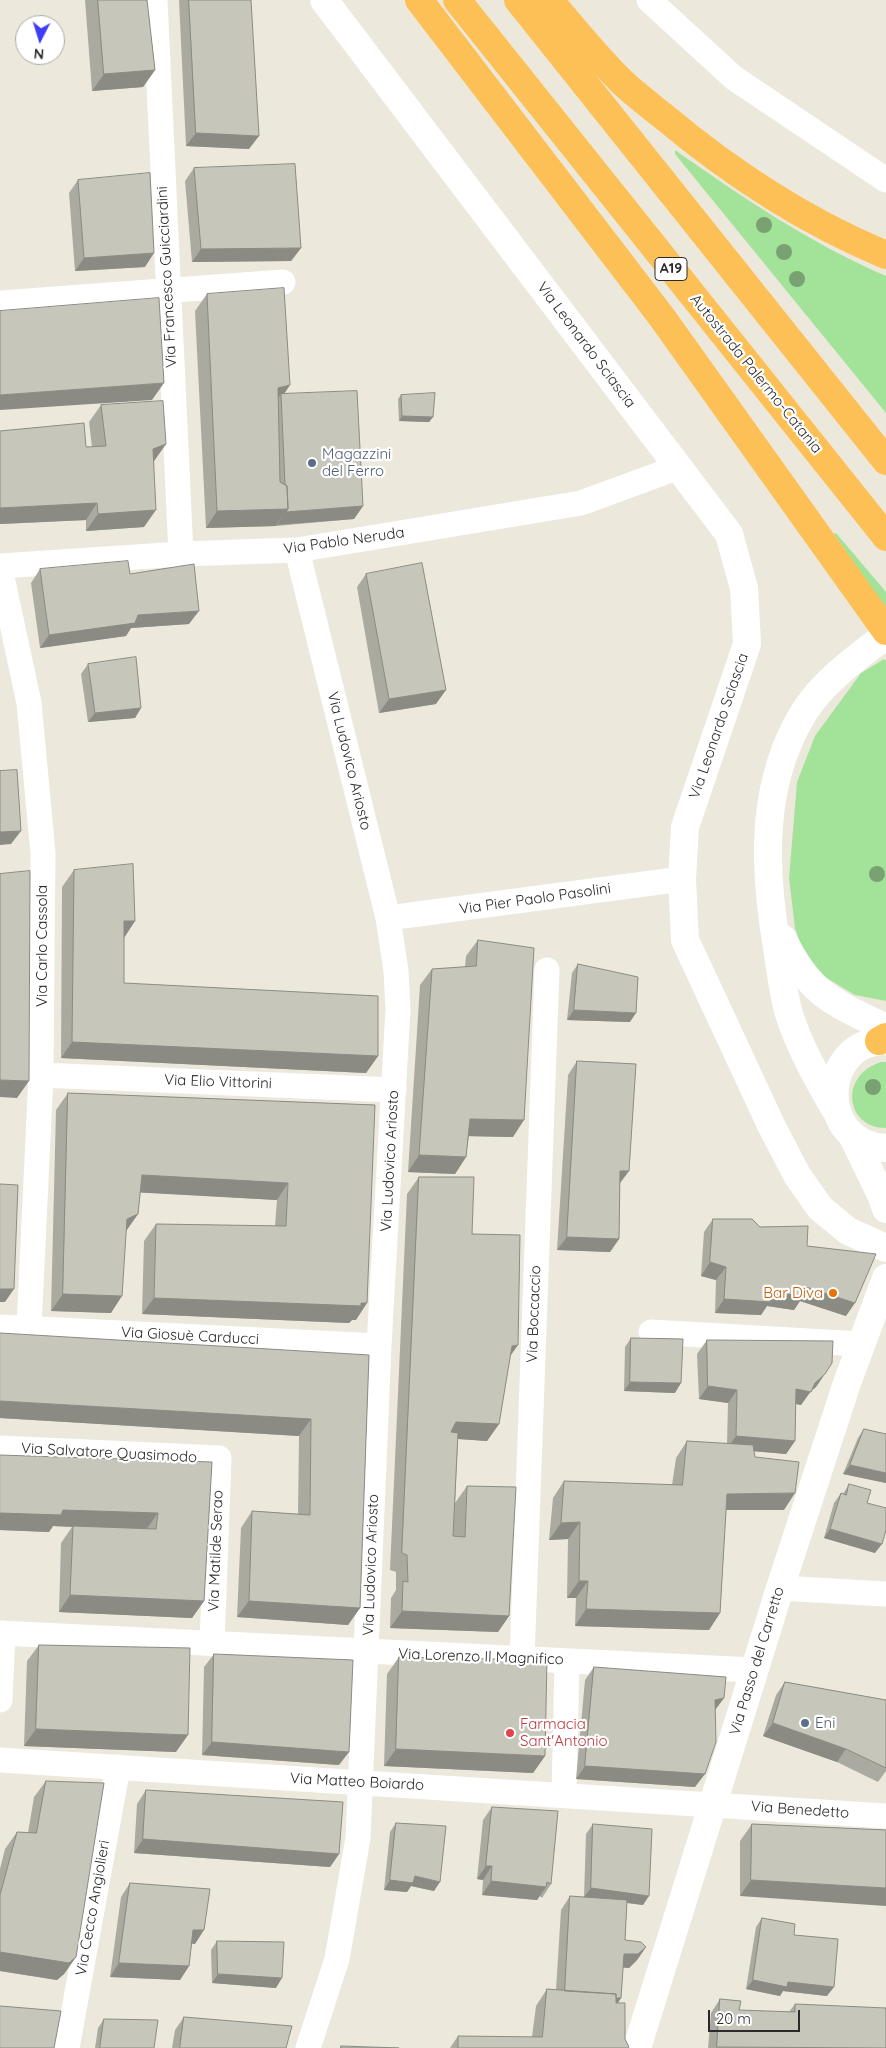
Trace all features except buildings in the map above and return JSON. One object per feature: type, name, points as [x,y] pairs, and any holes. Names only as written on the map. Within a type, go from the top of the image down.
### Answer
[{"type":"highway","points":[[419,0],[661,316],[886,633]]},
{"type":"highway","name":"Autostrada Palermo-Catania","points":[[457,0],[886,537]]},
{"type":"highway","points":[[518,0],[886,461]]},
{"type":"highway","points":[[548,0],[620,80],[685,134],[751,183],[799,214],[849,240],[886,255]]},
{"type":"street","name":"Via Francesco Guicciardini","points":[[155,0],[167,289],[181,554]]},
{"type":"street","name":"Via Leonardo Sciascia","points":[[324,0],[729,534],[744,588],[747,644],[685,827],[682,879],[685,940],[771,1125],[797,1174],[820,1208],[848,1231],[886,1248]]},
{"type":"street","points":[[649,0],[734,78],[886,180]]},
{"type":"street","points":[[0,303],[167,289],[283,282]]},
{"type":"street","name":"Via Pablo Neruda","points":[[0,567],[181,554],[297,550],[581,502],[679,467]]},
{"type":"street","name":"Via Ludovico Ariosto","points":[[297,550],[388,918],[397,981],[394,1090],[379,1346],[368,1652],[359,1783],[358,1838],[337,1959],[308,2048]]},
{"type":"street","name":"Via Carlo Cassola","points":[[0,567],[29,703],[43,853],[41,1075],[29,1328]]},
{"type":"street","points":[[886,633],[828,682],[806,709],[776,774],[768,820],[767,861],[770,905],[789,1014],[809,1064],[842,1124],[852,1135],[882,1196],[886,1209]]},
{"type":"street","name":"Via Pier Paolo Pasolini","points":[[388,918],[682,879]]},
{"type":"street","points":[[770,905],[799,969],[815,989],[884,1036],[861,1047],[846,1058],[837,1075],[833,1093],[835,1109]]},
{"type":"street","name":"Via Boccaccio","points":[[522,1659],[547,970]]},
{"type":"street","name":"Via Elio Vittorini","points":[[41,1075],[394,1090]]},
{"type":"street","points":[[852,1135],[867,1144],[886,1148]]},
{"type":"street","name":"Via Passo del Carretto","points":[[637,2048],[714,1804],[753,1670],[860,1344],[886,1278]]},
{"type":"street","name":"Via Giosuè Carducci","points":[[0,1327],[379,1346]]},
{"type":"street","points":[[651,1332],[860,1344]]},
{"type":"street","name":"Via Salvatore Quasimodo","points":[[0,1448],[219,1458]]},
{"type":"street","name":"Via Matilde Serao","points":[[212,1644],[219,1458]]},
{"type":"street","points":[[780,1588],[886,1594]]},
{"type":"street","points":[[0,1700],[2,1633]]},
{"type":"street","name":"Via Lorenzo Il Magnifico","points":[[2,1633],[753,1670]]},
{"type":"street","points":[[564,1795],[567,1661]]},
{"type":"street","name":"Via Matteo Boiardo","points":[[0,1760],[714,1804]]},
{"type":"street","name":"Via Cecco Angiolieri","points":[[67,2048],[118,1767]]},
{"type":"street","name":"Via Benedetto","points":[[714,1804],[886,1816]]},
{"type":"green space","points":[[675,150],[778,219],[831,249],[886,276],[886,413],[675,154]]},
{"type":"green space","points":[[836,533],[886,592],[886,611],[834,534]]},
{"type":"green space","points":[[884,659],[886,661],[886,1001],[855,995],[820,974],[803,953],[795,928],[789,878],[797,782],[815,736],[861,673]]},
{"type":"green space","points":[[881,1062],[886,1062],[886,1128],[872,1126],[862,1120],[855,1111],[852,1100],[853,1089],[858,1078],[867,1069]]},
{"type":"place","name":"Magazzini del Ferro","points":[[312,463]]},
{"type":"place","name":"Bar Diva","points":[[833,1293]]},
{"type":"place","name":"Eni","points":[[805,1723]]},
{"type":"place","name":"Farmacia Sant'Antonio","points":[[510,1733]]}]
